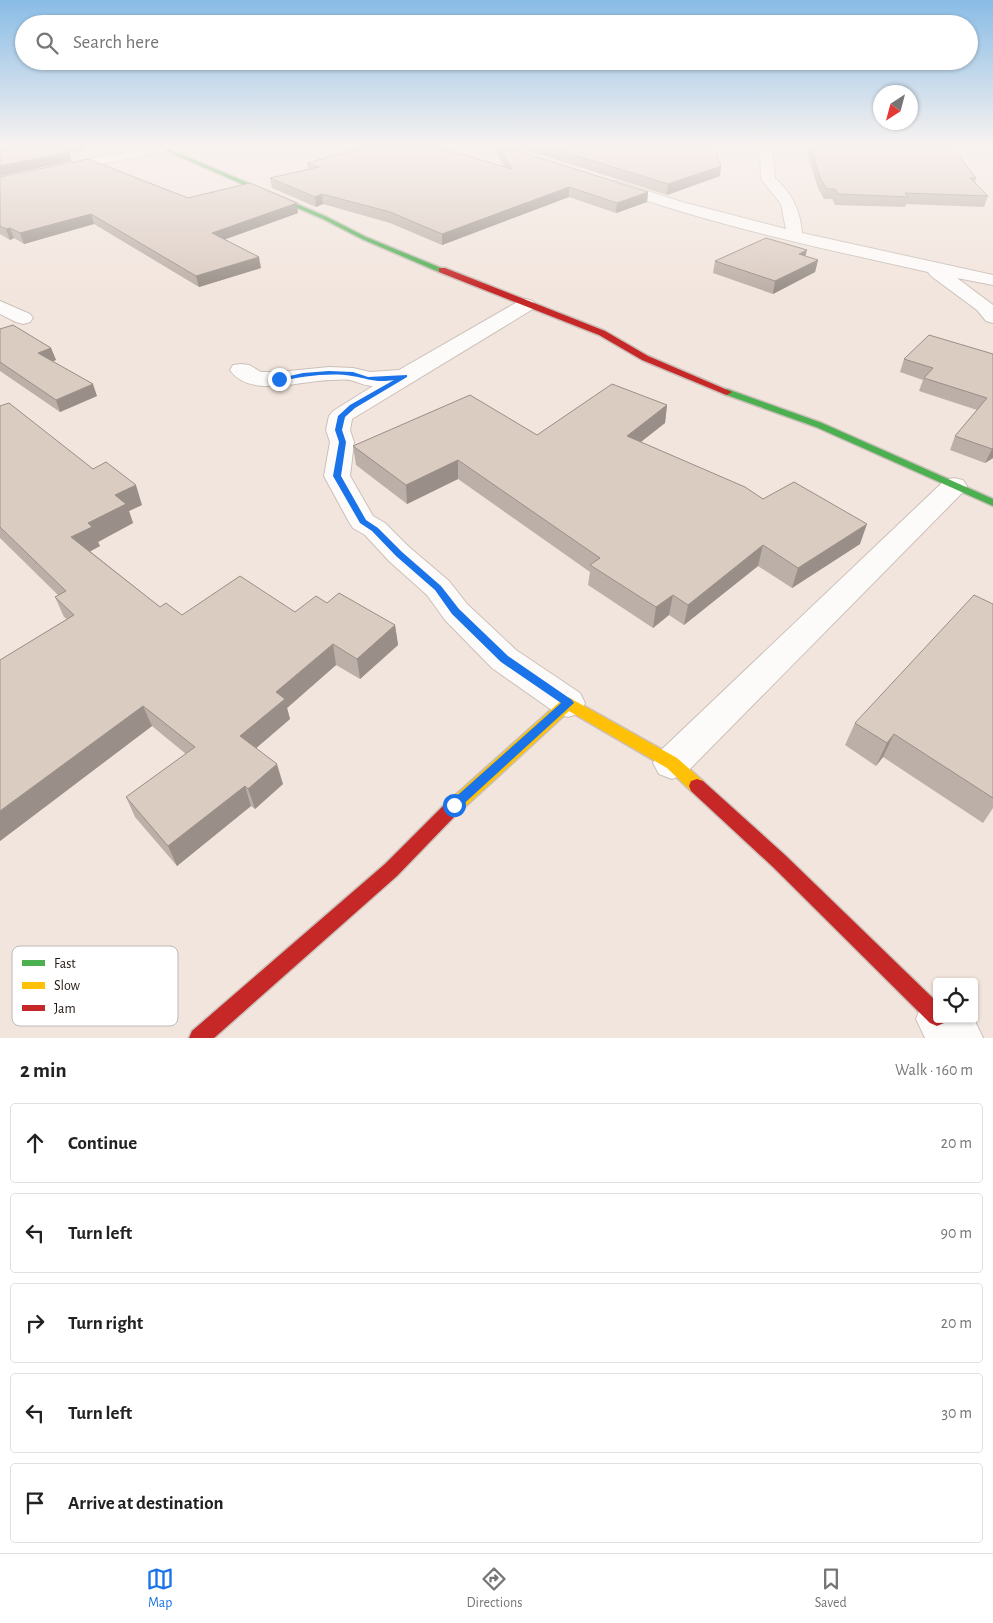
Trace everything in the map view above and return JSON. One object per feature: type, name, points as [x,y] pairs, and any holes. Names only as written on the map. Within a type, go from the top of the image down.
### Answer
[{"type":"street","points":[[269,194],[325,218],[364,238],[526,305],[602,334],[645,358],[720,389],[819,425],[993,503]]},
{"type":"street","points":[[647,194],[691,209],[794,236],[993,280]]},
{"type":"street","points":[[783,194],[788,200],[794,214],[794,236]]},
{"type":"street","points":[[932,268],[984,306],[993,316]]},
{"type":"street","points":[[526,305],[353,407],[341,416],[338,430],[342,442],[337,476],[363,522],[375,530],[438,588],[456,612],[504,659],[568,703],[672,763],[779,861],[933,1012]]},
{"type":"street","points":[[0,307],[23,318]]},
{"type":"street","points":[[241,370],[257,379],[279,379],[329,373],[353,374],[368,379],[405,376]]},
{"type":"street","points":[[672,763],[954,486]]},
{"type":"street","points":[[199,1038],[392,870],[454,805],[568,703]]},
{"type":"street","points":[[944,1023],[959,1038]]},
{"type":"building","points":[[0,194],[179,194],[188,198],[203,194],[277,194],[297,203],[212,233],[259,257],[196,276],[91,214],[20,233],[0,226]]},
{"type":"building","points":[[324,194],[549,194],[442,234],[390,212]]},
{"type":"building","points":[[591,194],[641,194],[617,203]]},
{"type":"building","points":[[848,194],[906,194],[908,197]]},
{"type":"building","points":[[945,194],[986,194],[988,196]]},
{"type":"building","points":[[766,238],[807,250],[799,254],[818,260],[775,281],[715,261]]},
{"type":"building","points":[[13,325],[51,348],[38,353],[93,384],[56,400],[0,362],[0,329]]},
{"type":"building","points":[[929,335],[993,354],[992,449],[955,436],[987,398],[924,378],[933,368],[904,359]]},
{"type":"building","points":[[612,384],[667,405],[627,436],[745,487],[763,499],[794,482],[867,524],[798,568],[763,545],[688,605],[673,595],[656,607],[590,565],[600,558],[458,460],[406,485],[353,446],[470,395],[537,435]]},
{"type":"building","points":[[9,403],[93,469],[106,462],[136,485],[115,495],[126,504],[88,523],[92,527],[71,537],[160,607],[166,603],[182,615],[240,576],[295,612],[316,596],[327,603],[339,593],[395,625],[357,659],[333,644],[276,692],[285,699],[240,736],[277,764],[248,789],[245,786],[168,846],[126,797],[195,747],[143,706],[0,811],[0,660],[74,615],[55,597],[66,591],[0,527],[0,406]]},
{"type":"building","points":[[974,595],[993,604],[993,798],[894,734],[887,743],[855,723]]},
{"type":"traffic: fast","points":[[270,194],[325,218],[364,238],[442,270]]},
{"type":"traffic: fast","points":[[727,392],[819,425],[993,503]]},
{"type":"traffic: slow","points":[[449,811],[568,703],[672,763],[697,786]]},
{"type":"traffic: jam","points":[[442,270],[602,333],[645,358],[727,392]]},
{"type":"traffic: jam","points":[[697,786],[779,861],[933,1012]]},
{"type":"traffic: jam","points":[[199,1038],[391,870],[449,811]]},
{"type":"route","points":[[279,379],[329,373],[353,374],[368,379],[405,376],[341,416],[338,430],[342,442],[337,476],[363,522],[375,530],[438,588],[456,612],[504,659],[568,703],[454,805]]}]
